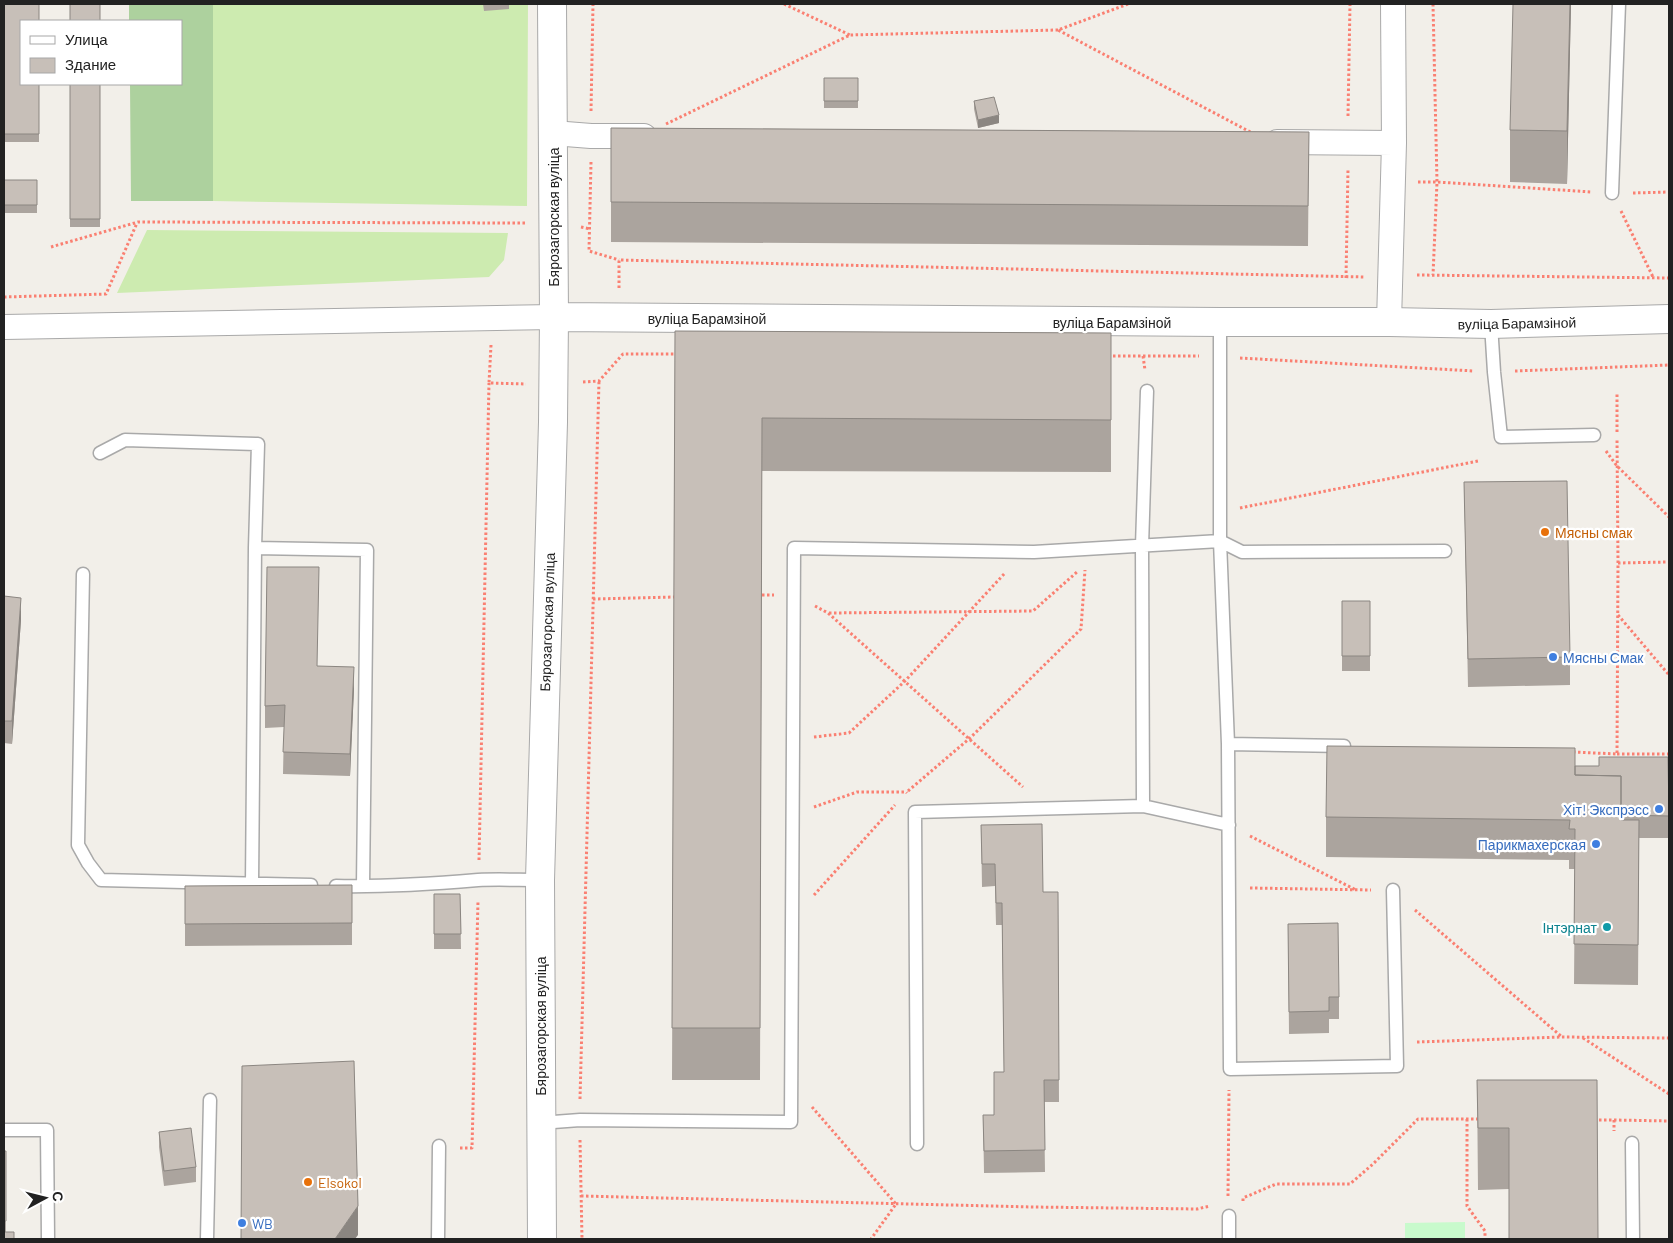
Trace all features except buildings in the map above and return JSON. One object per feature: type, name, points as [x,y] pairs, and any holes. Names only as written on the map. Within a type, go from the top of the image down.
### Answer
[{"type":"street","name":"Бярозагорская вуліца","points":[[542,1239],[540,880],[554,317],[552,4]]},
{"type":"street","points":[[1389,322],[1394,143],[1393,4]]},
{"type":"street","points":[[553,133],[591,136],[652,136]]},
{"type":"street","points":[[1265,142],[1394,143]]},
{"type":"street","points":[[4,327],[554,317]]},
{"type":"street","name":"вуліца Барамзіной","points":[[554,317],[1491,324],[1669,319]]},
{"type":"lane","points":[[1612,193],[1620,4]]},
{"type":"lane","points":[[1220,322],[1220,541],[1228,744],[1230,1069],[1396,1066],[1393,890]]},
{"type":"lane","points":[[1491,324],[1501,437],[1594,435]]},
{"type":"lane","points":[[1143,806],[1142,546],[1147,391]]},
{"type":"lane","points":[[100,453],[125,440],[258,444],[255,548],[252,884]]},
{"type":"lane","points":[[540,1123],[580,1120],[791,1122],[794,548],[1024,552],[1220,541],[1242,552],[1445,551]]},
{"type":"lane","points":[[255,548],[366,550],[363,886]]},
{"type":"lane","points":[[83,574],[78,845],[88,863],[101,880],[363,886],[479,880],[540,880]]},
{"type":"lane","points":[[1228,744],[1356,747]]},
{"type":"lane","points":[[916,1144],[914,812],[1143,806],[1229,825]]},
{"type":"lane","points":[[207,1239],[210,1100]]},
{"type":"lane","points":[[4,1130],[47,1130],[48,1239]]},
{"type":"lane","points":[[1632,1143],[1632,1239]]},
{"type":"lane","points":[[438,1239],[439,1146]]},
{"type":"lane","points":[[1229,1216],[1229,1239]]},
{"type":"path","points":[[784,4],[850,35]]},
{"type":"path","points":[[652,136],[850,35],[1058,30],[1128,4]]},
{"type":"path","points":[[1433,4],[1437,182],[1434,275]]},
{"type":"path","points":[[1058,30],[1265,142]]},
{"type":"path","points":[[1392,182],[1437,182],[1612,193],[1669,192]]},
{"type":"path","points":[[1612,193],[1653,278]]},
{"type":"path","points":[[4,297],[106,294],[138,222]]},
{"type":"path","points":[[51,247],[138,222],[553,223],[590,229]]},
{"type":"path","points":[[582,1239],[580,1120],[599,381],[623,354],[619,318],[619,260],[1346,278],[1434,275],[1669,278]]},
{"type":"path","points":[[439,1146],[472,1148],[492,319]]},
{"type":"path","points":[[623,354],[682,354]]},
{"type":"path","points":[[1104,356],[1220,357],[1494,372],[1669,365]]},
{"type":"path","points":[[489,383],[553,385],[599,381]]},
{"type":"path","points":[[1617,393],[1617,754]]},
{"type":"path","points":[[1594,435],[1616,466],[1669,517]]},
{"type":"path","points":[[1220,512],[1478,461]]},
{"type":"path","points":[[793,740],[849,733],[905,681],[1024,552]]},
{"type":"path","points":[[1618,563],[1669,562]]},
{"type":"path","points":[[792,919],[906,792],[970,738],[1081,629],[1085,564],[1032,611],[828,613]]},
{"type":"path","points":[[762,595],[795,595],[828,613],[1048,809]]},
{"type":"path","points":[[593,599],[674,597]]},
{"type":"path","points":[[1618,615],[1669,675]]},
{"type":"path","points":[[1572,752],[1669,754]]},
{"type":"path","points":[[793,814],[857,792],[906,792]]},
{"type":"path","points":[[906,792],[914,812]]},
{"type":"path","points":[[1229,825],[1356,890]]},
{"type":"path","points":[[1396,1043],[1562,1037],[1669,1038]]},
{"type":"path","points":[[1582,1038],[1669,1094]]},
{"type":"path","points":[[1229,1216],[1230,1069]]},
{"type":"path","points":[[792,1084],[896,1204]]},
{"type":"path","points":[[581,1196],[1197,1209],[1244,1198],[1276,1184],[1350,1184],[1418,1119],[1486,1119]]},
{"type":"path","points":[[1467,1119],[1467,1206],[1485,1231],[1485,1239]]},
{"type":"path","points":[[1585,1120],[1669,1121]]},
{"type":"path","points":[[1614,1120],[1614,1140]]},
{"type":"path","points":[[1243,1207],[1244,1198]]},
{"type":"path","points":[[871,1239],[896,1204]]},
{"type":"green space","points":[[129,4],[213,4],[213,201],[131,201],[130,85],[182,85],[182,20],[129,20]]},
{"type":"green space","points":[[213,4],[528,4],[527,206],[213,201]]},
{"type":"green space","points":[[147,230],[508,233],[504,260],[489,277],[117,293]]},
{"type":"green space","points":[[1465,1222],[1465,1239],[1405,1239],[1405,1223]]},
{"type":"place","name":"Мясны смак","points":[[1545,532]]},
{"type":"place","name":"Мясны Смак","points":[[1553,657]]},
{"type":"place","name":"Хіт! Экспрэсс","points":[[1659,809]]},
{"type":"place","name":"Парикмахерская","points":[[1596,844]]},
{"type":"place","name":"Інтэрнат","points":[[1607,927]]},
{"type":"place","name":"Elsokol","points":[[308,1182]]},
{"type":"place","name":"WB","points":[[242,1223]]}]
